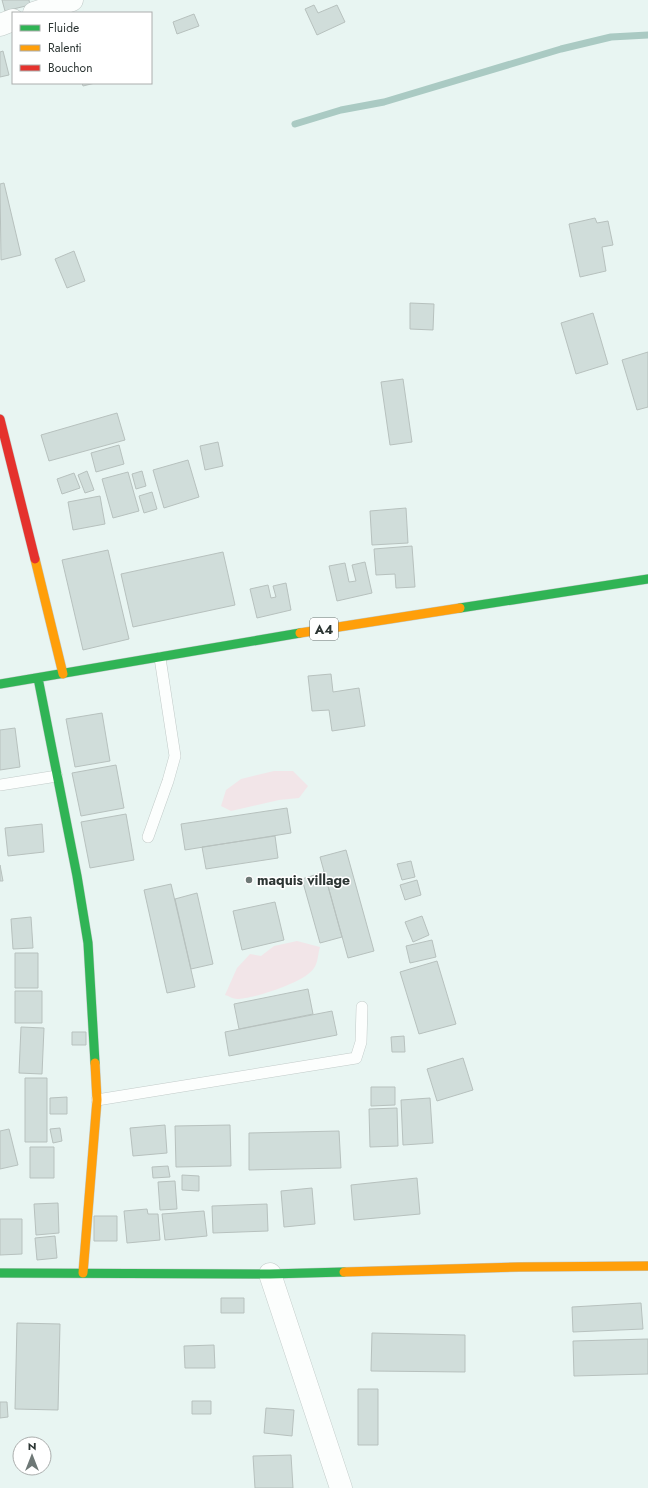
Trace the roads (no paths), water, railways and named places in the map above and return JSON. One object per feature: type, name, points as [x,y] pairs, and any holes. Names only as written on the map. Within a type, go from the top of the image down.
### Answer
[{"type":"street","points":[[37,12],[72,0]]},
{"type":"street","points":[[0,25],[12,20]]},
{"type":"street","points":[[0,419],[63,674]]},
{"type":"street","name":"A4","points":[[0,684],[371,621],[648,579]]},
{"type":"street","points":[[38,678],[77,876],[88,943],[97,1100],[83,1273]]},
{"type":"street","points":[[0,1273],[270,1274],[519,1267],[648,1266]]},
{"type":"street","points":[[270,1274],[341,1488]]},
{"type":"lane","points":[[148,837],[168,781],[174,756],[160,658]]},
{"type":"lane","points":[[0,785],[57,776]]},
{"type":"lane","points":[[97,1100],[356,1058],[361,1042],[362,1007]]},
{"type":"waterway","points":[[295,124],[341,110],[384,102],[561,49],[611,37],[648,35]]},
{"type":"place","name":"maquis village","points":[[249,880]]}]
